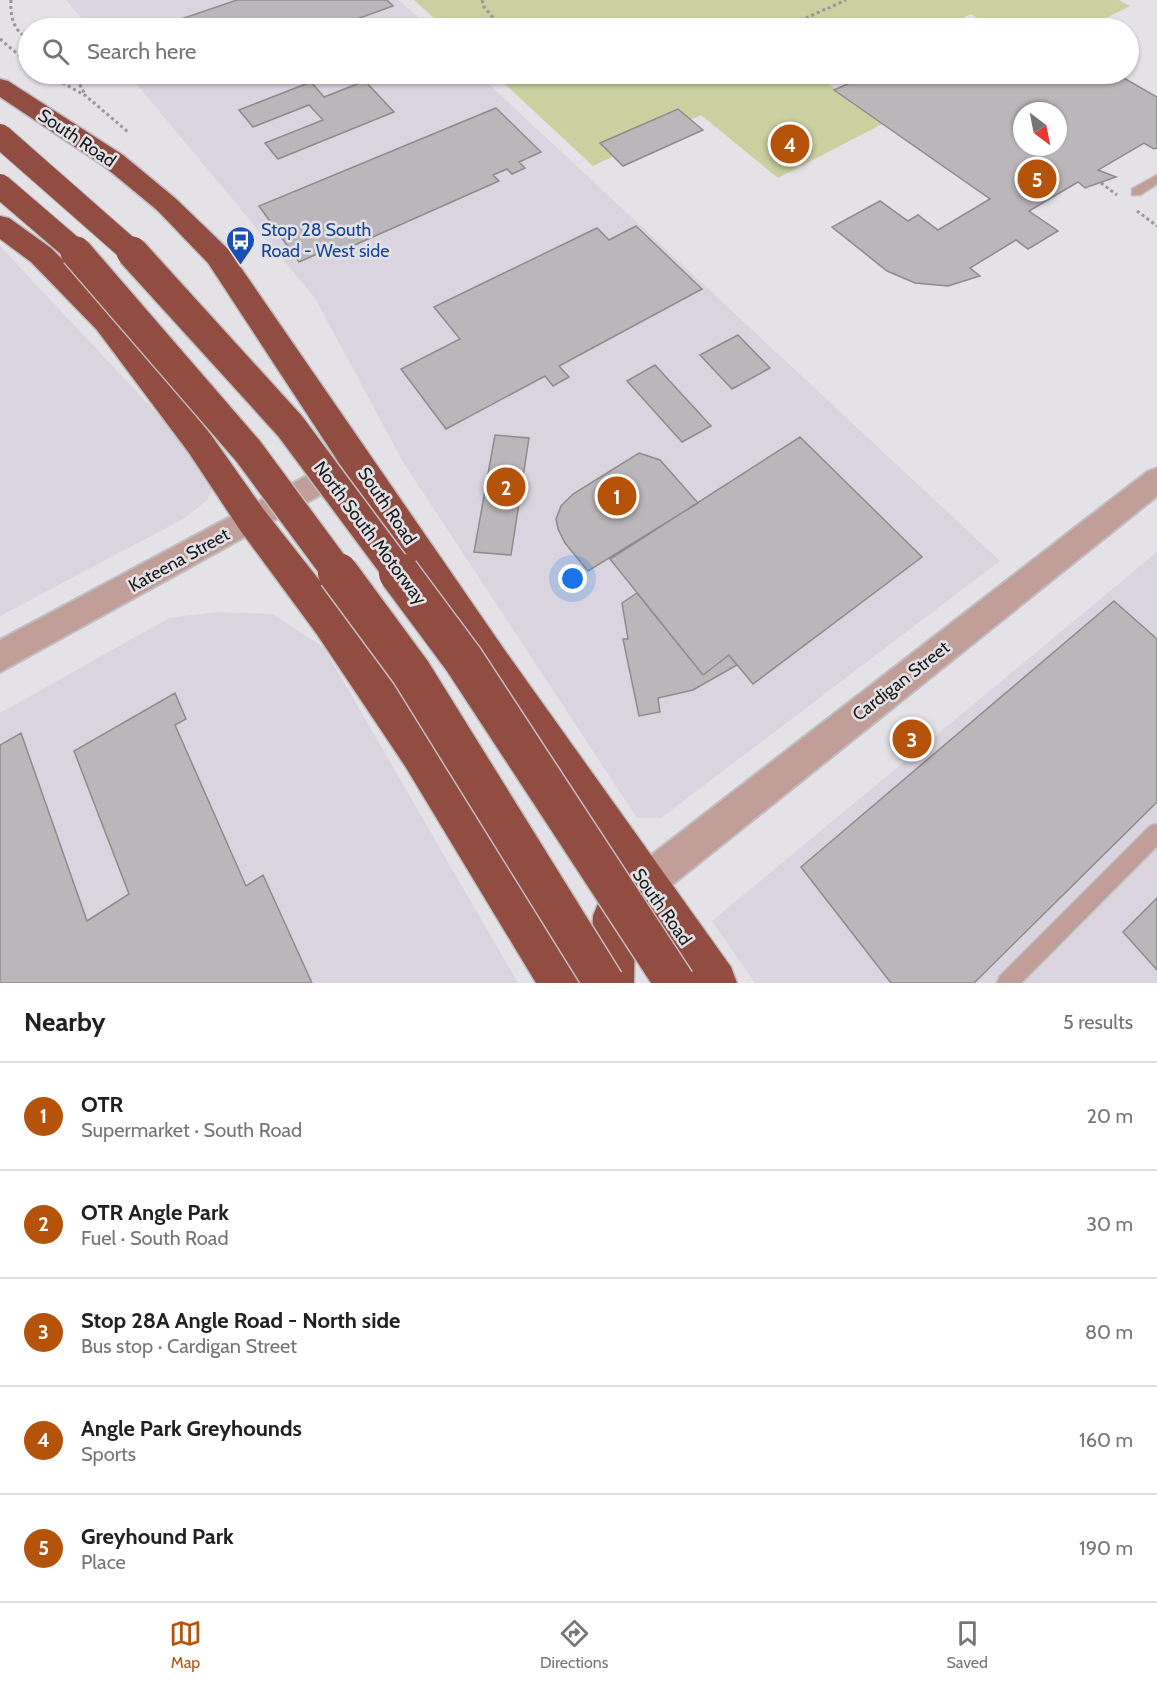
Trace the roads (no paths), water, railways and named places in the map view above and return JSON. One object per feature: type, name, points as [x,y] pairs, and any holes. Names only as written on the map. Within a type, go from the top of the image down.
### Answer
[{"type":"highway","name":"South Road","points":[[7,94],[114,161],[166,204],[218,256],[493,665],[715,983]]},
{"type":"highway","name":"North South Motorway","points":[[0,136],[122,241],[290,426],[464,659],[675,983]]},
{"type":"highway","points":[[0,186],[76,251],[248,450],[411,672],[604,983]]},
{"type":"highway","points":[[0,225],[41,255],[107,322],[200,444],[252,520],[329,621],[419,752],[561,983]]},
{"type":"highway","points":[[612,983],[614,916],[645,883]]},
{"type":"street","name":"Kateena Street","points":[[0,657],[357,461]]},
{"type":"street","name":"Cardigan Street","points":[[645,883],[1157,481]]},
{"type":"lane","points":[[1136,192],[1157,178]]},
{"type":"lane","points":[[1007,983],[1157,833]]},
{"type":"place","name":"Angle Park Greyhounds","points":[[790,144]]},
{"type":"place","name":"Greyhound Park","points":[[1037,179]]},
{"type":"place","name":"Stop 28 South Road - West side","points":[[240,266]]},
{"type":"place","name":"OTR Angle Park","points":[[506,487]]},
{"type":"place","name":"OTR","points":[[617,496]]},
{"type":"place","name":"Stop 28A Angle Road - North side","points":[[912,739]]}]
